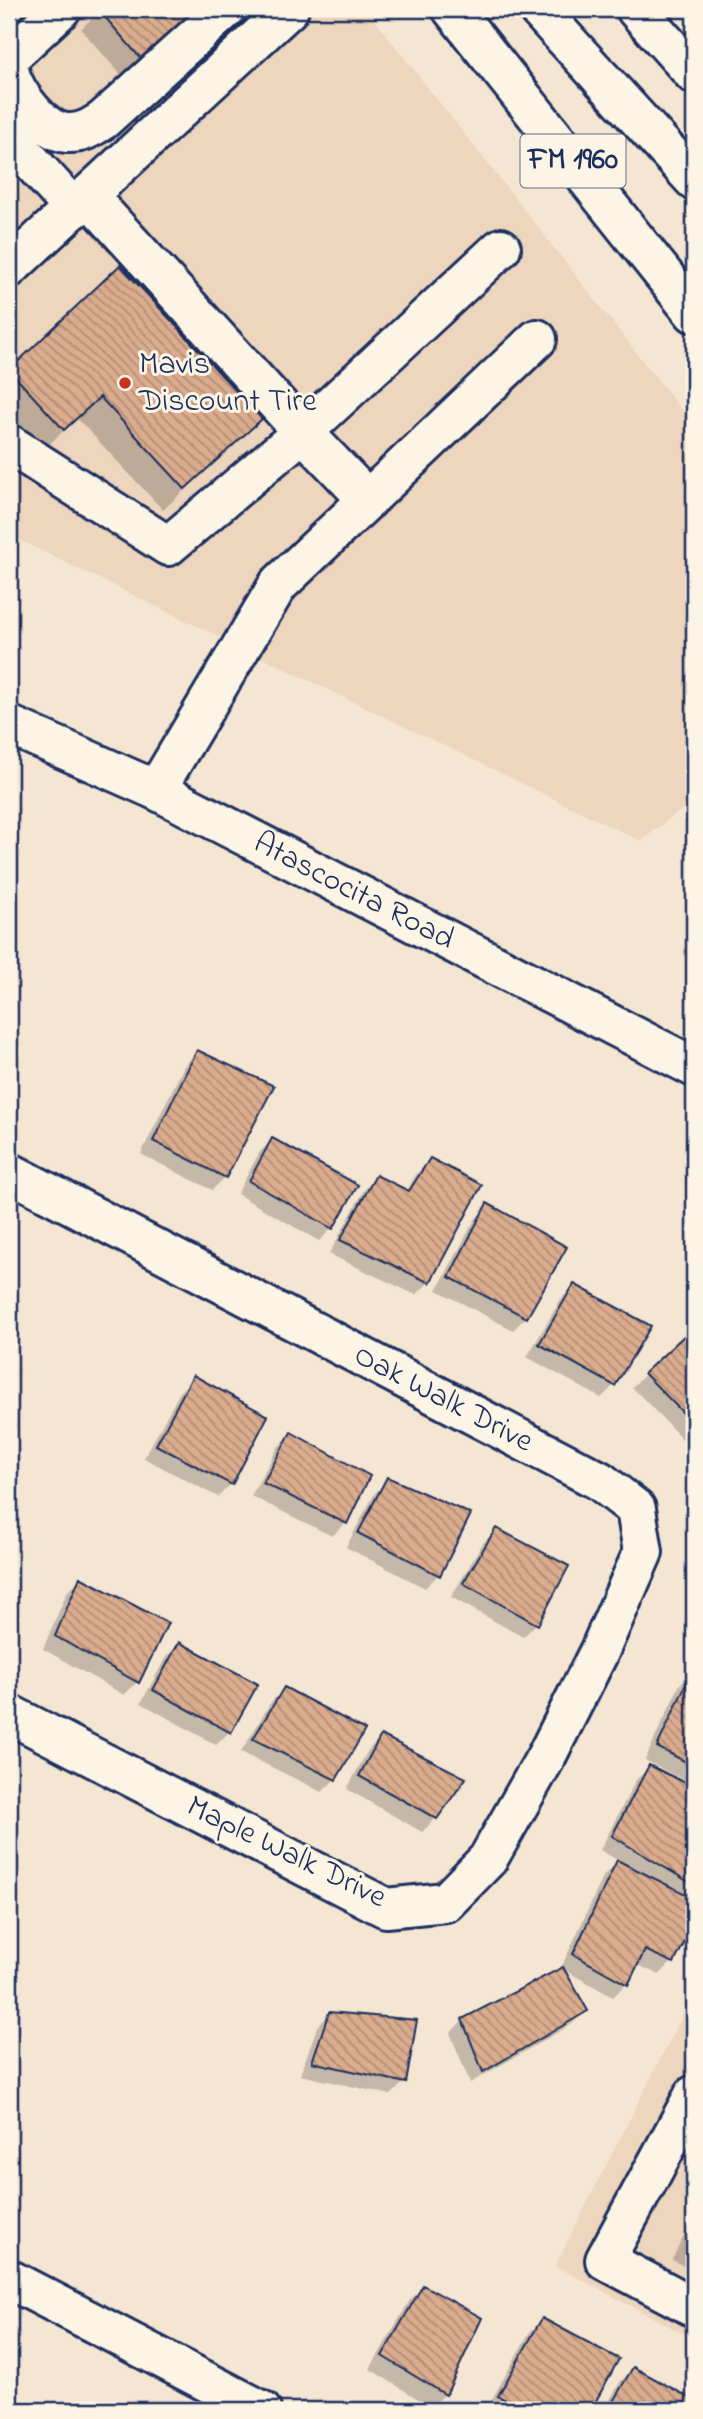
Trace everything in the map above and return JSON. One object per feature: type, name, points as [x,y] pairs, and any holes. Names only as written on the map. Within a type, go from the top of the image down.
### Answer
[{"type":"street","points":[[9,57],[61,9]]},
{"type":"street","points":[[9,71],[18,94],[47,125],[65,134],[85,132],[103,120],[226,9]]},
{"type":"street","points":[[9,268],[289,9]]},
{"type":"street","name":"FM 1960","points":[[452,9],[694,313]]},
{"type":"street","points":[[538,9],[694,180]]},
{"type":"street","points":[[636,9],[694,74]]},
{"type":"street","points":[[9,136],[81,202],[368,500]]},
{"type":"street","points":[[9,444],[168,546],[303,432],[502,248]]},
{"type":"street","points":[[156,790],[278,585],[537,339]]},
{"type":"street","name":"Atascocita Road","points":[[9,725],[156,790],[694,1066]]},
{"type":"street","name":"Oak Walk Drive","points":[[9,1172],[600,1481],[636,1509],[643,1552],[599,1651],[547,1755]]},
{"type":"street","name":"Maple Walk Drive","points":[[9,1714],[386,1908],[446,1902],[488,1859],[547,1755]]},
{"type":"street","points":[[694,2095],[605,2260],[694,2307]]},
{"type":"street","points":[[9,2279],[261,2410]]},
{"type":"shaded area","points":[[9,9],[366,9],[694,426],[694,800],[641,841],[9,535]]},
{"type":"shaded area","points":[[694,1993],[694,2339],[555,2266]]},
{"type":"building","points":[[98,9],[199,9],[142,60]]},
{"type":"building","name":"Mavis Discount Tire","points":[[120,265],[262,419],[185,489],[100,397],[64,430],[9,370]]},
{"type":"building","points":[[197,1050],[274,1086],[226,1178],[153,1141]]},
{"type":"building","points":[[272,1138],[358,1185],[333,1229],[249,1181]]},
{"type":"building","points":[[430,1158],[482,1185],[430,1283],[340,1240],[376,1175],[409,1191]]},
{"type":"building","points":[[487,1203],[567,1247],[527,1318],[449,1277]]},
{"type":"building","points":[[574,1284],[651,1326],[615,1386],[539,1344]]},
{"type":"building","points":[[686,1334],[694,1342],[694,1424],[644,1373]]},
{"type":"building","points":[[193,1375],[268,1416],[232,1485],[156,1445]]},
{"type":"building","points":[[291,1432],[370,1476],[347,1524],[263,1483]]},
{"type":"building","points":[[387,1477],[471,1514],[440,1576],[358,1533]]},
{"type":"building","points":[[496,1528],[569,1566],[538,1625],[463,1583]]},
{"type":"building","points":[[80,1577],[168,1623],[139,1683],[55,1636]]},
{"type":"building","points":[[179,1642],[258,1684],[231,1733],[153,1690]]},
{"type":"building","points":[[694,1670],[694,1766],[657,1747]]},
{"type":"building","points":[[284,1687],[365,1730],[336,1780],[253,1739]]},
{"type":"building","points":[[381,1735],[466,1778],[437,1819],[359,1776]]},
{"type":"building","points":[[649,1765],[694,1787],[694,1885],[612,1836]]},
{"type":"building","points":[[617,1860],[694,1898],[694,1924],[674,1963],[645,1950],[628,1985],[573,1954]]},
{"type":"building","points":[[563,1967],[588,2011],[483,2072],[462,2019]]},
{"type":"building","points":[[329,2012],[417,2020],[406,2083],[312,2062]]},
{"type":"building","points":[[423,2285],[482,2318],[446,2395],[382,2356]]},
{"type":"building","points":[[542,2318],[619,2359],[591,2410],[525,2410],[498,2396]]},
{"type":"building","points":[[633,2367],[694,2400],[694,2410],[608,2410]]},
{"type":"place","name":"Mavis Discount Tire","points":[[125,383]]}]
